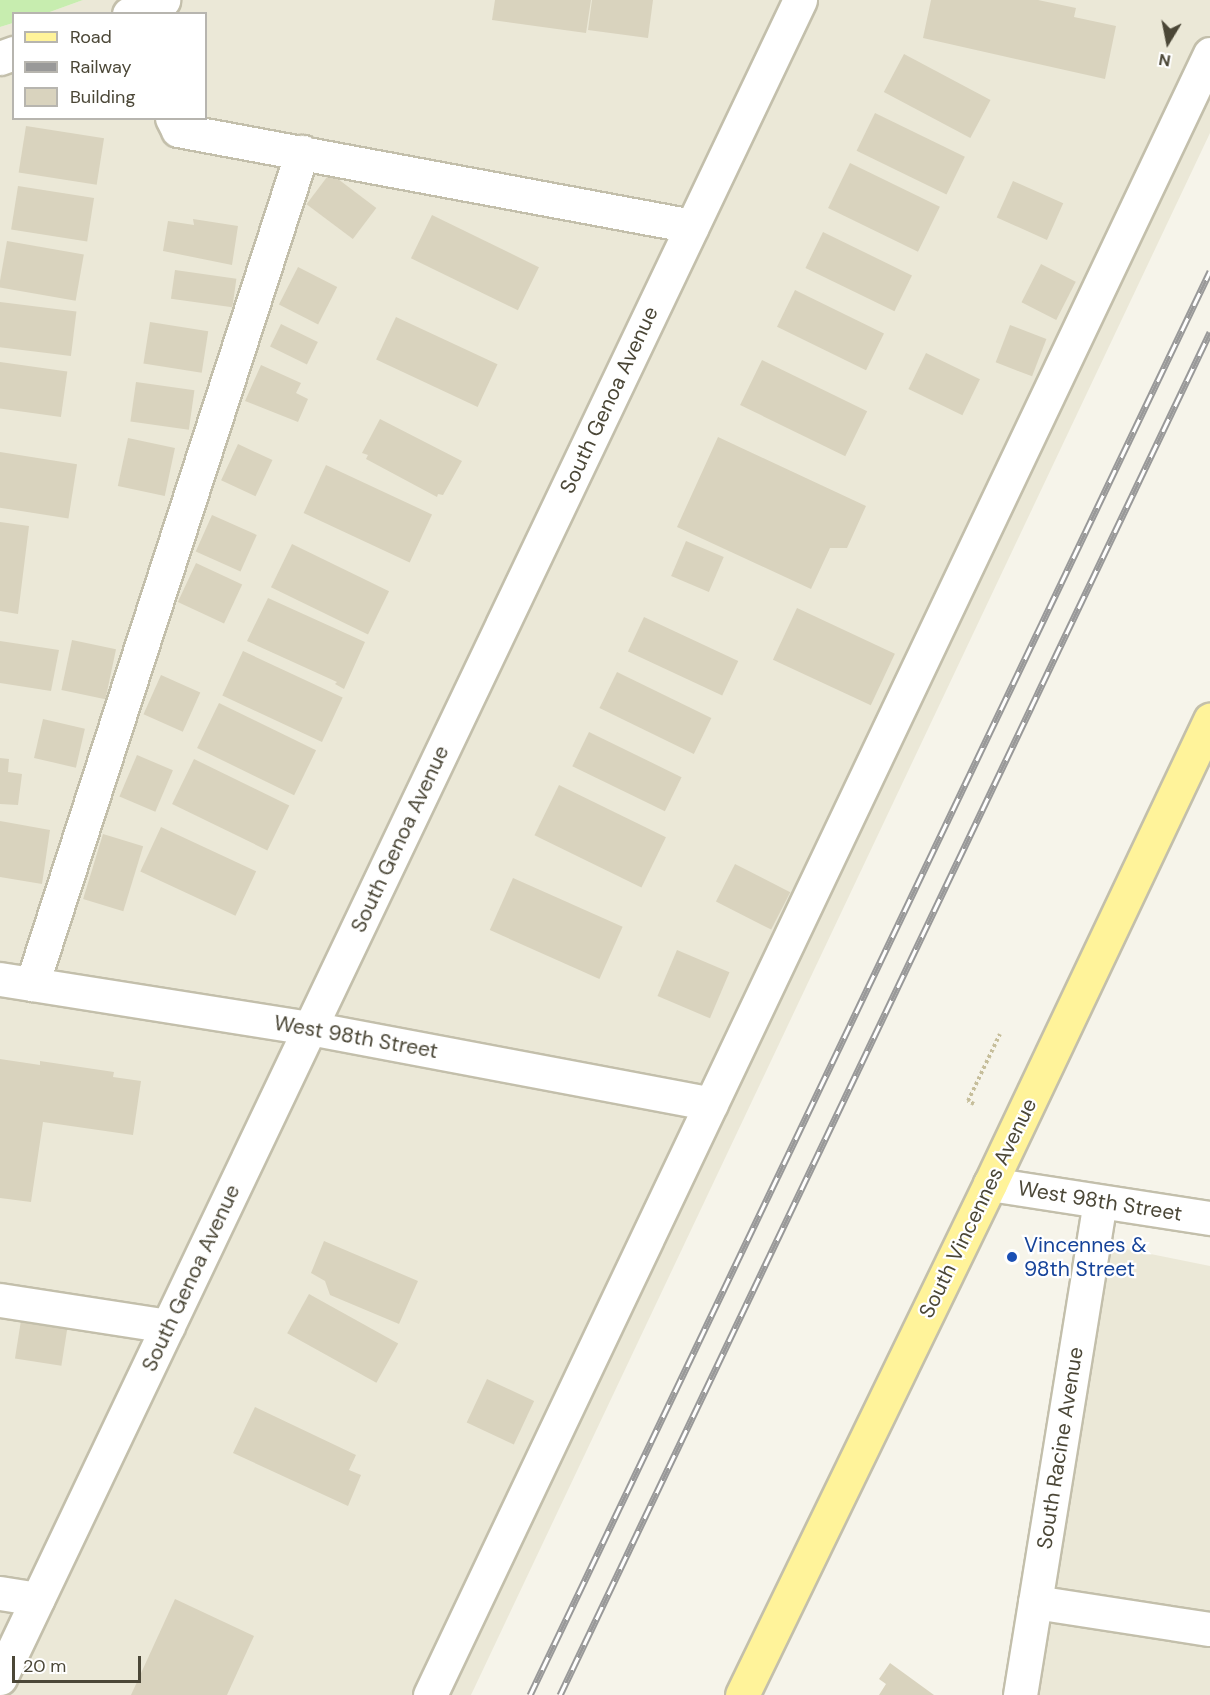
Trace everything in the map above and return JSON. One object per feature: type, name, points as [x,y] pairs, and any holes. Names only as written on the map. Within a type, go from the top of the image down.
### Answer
[{"type":"main road","name":"South Vincennes Avenue","points":[[742,1695],[990,1184],[1210,720]]},
{"type":"street","points":[[134,12],[163,0]]},
{"type":"street","name":"South Genoa Avenue","points":[[0,1678],[800,0]]},
{"type":"street","points":[[430,1695],[1210,54]]},
{"type":"street","points":[[173,120],[178,130],[693,226]]},
{"type":"street","points":[[32,984],[302,152]]},
{"type":"street","name":"West 98th Street","points":[[0,979],[310,1028],[711,1104]]},
{"type":"street","name":"West 98th Street","points":[[990,1184],[1210,1218]]},
{"type":"street","name":"South Racine Avenue","points":[[1020,1695],[1100,1202]]},
{"type":"street","points":[[0,1300],[168,1326]]},
{"type":"street","points":[[0,1593],[38,1599]]},
{"type":"street","points":[[1035,1602],[1210,1629]]},
{"type":"path","points":[[974,1104],[968,1101],[1000,1034]]},
{"type":"shaded area","points":[[83,0],[1210,0],[1210,133],[471,1695],[0,1695],[0,27],[12,23],[12,120],[207,120],[207,12],[50,12]]},
{"type":"shaded area","points":[[1111,1246],[1210,1266],[1210,1695],[1031,1695]]},
{"type":"green space","points":[[0,0],[83,0],[50,12],[12,12],[12,23],[0,27]]},
{"type":"building","points":[[495,0],[591,0],[586,33],[492,20]]},
{"type":"building","points":[[592,0],[653,0],[648,38],[588,30]]},
{"type":"building","points":[[931,0],[1038,0],[1076,8],[1074,17],[1116,26],[1105,79],[923,38]]},
{"type":"building","points":[[904,54],[991,100],[970,138],[884,92]]},
{"type":"building","points":[[875,113],[965,157],[946,195],[857,151]]},
{"type":"building","points":[[26,126],[104,138],[97,185],[19,172]]},
{"type":"building","points":[[850,163],[940,207],[918,252],[828,208]]},
{"type":"building","points":[[330,173],[376,208],[353,239],[307,204]]},
{"type":"building","points":[[1013,181],[1063,203],[1047,240],[997,218]]},
{"type":"building","points":[[18,186],[94,198],[87,242],[11,229]]},
{"type":"building","points":[[432,215],[539,267],[518,310],[411,258]]},
{"type":"building","points":[[193,219],[238,226],[232,265],[163,251],[168,221],[194,225]]},
{"type":"building","points":[[823,232],[912,275],[894,311],[805,268]]},
{"type":"building","points":[[7,241],[84,255],[76,301],[0,287]]},
{"type":"building","points":[[1041,264],[1076,282],[1056,320],[1021,302]]},
{"type":"building","points":[[298,267],[337,287],[318,324],[279,304]]},
{"type":"building","points":[[175,270],[236,279],[232,307],[171,299]]},
{"type":"building","points":[[795,290],[884,333],[866,370],[777,327]]},
{"type":"building","points":[[0,302],[76,311],[71,356],[0,347]]},
{"type":"building","points":[[396,317],[498,364],[478,407],[376,360]]},
{"type":"building","points":[[150,322],[208,331],[202,373],[143,363]]},
{"type":"building","points":[[281,324],[318,342],[307,364],[270,346]]},
{"type":"building","points":[[1010,325],[1046,339],[1032,376],[996,362]]},
{"type":"building","points":[[926,353],[980,379],[962,415],[908,389]]},
{"type":"building","points":[[762,360],[867,411],[845,456],[740,405]]},
{"type":"building","points":[[0,362],[67,371],[61,417],[0,408]]},
{"type":"building","points":[[261,365],[301,383],[296,393],[308,399],[298,422],[245,401]]},
{"type":"building","points":[[136,382],[194,390],[189,430],[130,422]]},
{"type":"building","points":[[380,419],[462,461],[443,495],[438,494],[437,497],[366,459],[368,455],[362,453]]},
{"type":"building","points":[[718,437],[866,506],[847,548],[830,548],[811,589],[677,527]]},
{"type":"building","points":[[128,438],[175,448],[165,496],[118,486]]},
{"type":"building","points":[[238,444],[272,460],[256,496],[221,480]]},
{"type":"building","points":[[0,452],[77,464],[68,519],[0,508]]},
{"type":"building","points":[[326,465],[432,514],[410,562],[304,513]]},
{"type":"building","points":[[212,515],[257,535],[240,571],[196,552]]},
{"type":"building","points":[[0,522],[29,526],[18,614],[0,611]]},
{"type":"building","points":[[686,541],[724,557],[709,592],[671,576]]},
{"type":"building","points":[[292,544],[389,591],[368,634],[271,587]]},
{"type":"building","points":[[196,563],[242,585],[224,624],[178,602]]},
{"type":"building","points":[[268,598],[365,642],[344,689],[335,684],[337,682],[247,641]]},
{"type":"building","points":[[797,608],[895,654],[871,705],[773,660]]},
{"type":"building","points":[[644,617],[738,661],[722,695],[628,651]]},
{"type":"building","points":[[72,640],[116,649],[105,699],[61,690]]},
{"type":"building","points":[[0,641],[59,650],[51,691],[0,683]]},
{"type":"building","points":[[243,651],[343,697],[322,742],[222,695]]},
{"type":"building","points":[[617,672],[711,718],[694,754],[599,708]]},
{"type":"building","points":[[161,675],[200,692],[183,732],[144,714]]},
{"type":"building","points":[[219,703],[316,750],[294,795],[197,748]]},
{"type":"building","points":[[43,719],[85,729],[76,768],[34,758]]},
{"type":"building","points":[[589,732],[682,777],[665,811],[572,766]]},
{"type":"building","points":[[137,755],[173,770],[155,812],[119,796]]},
{"type":"building","points":[[0,758],[9,759],[8,772],[22,774],[18,805],[0,804]]},
{"type":"building","points":[[194,759],[289,805],[267,850],[172,804]]},
{"type":"building","points":[[559,785],[666,837],[641,887],[534,835]]},
{"type":"building","points":[[0,821],[50,830],[42,884],[0,877]]},
{"type":"building","points":[[161,827],[256,871],[235,916],[140,871]]},
{"type":"building","points":[[103,834],[143,846],[123,911],[83,899]]},
{"type":"building","points":[[735,864],[790,892],[771,930],[716,901]]},
{"type":"building","points":[[513,878],[623,927],[599,979],[490,930]]},
{"type":"building","points":[[677,950],[729,972],[710,1018],[657,996]]},
{"type":"building","points":[[0,1059],[40,1065],[40,1061],[114,1072],[113,1077],[141,1081],[133,1135],[43,1122],[31,1202],[0,1198]]},
{"type":"building","points":[[324,1241],[418,1281],[399,1324],[330,1295],[325,1281],[311,1273]]},
{"type":"building","points":[[309,1294],[398,1343],[376,1383],[287,1333]]},
{"type":"building","points":[[22,1314],[68,1321],[61,1366],[15,1358]]},
{"type":"building","points":[[487,1379],[534,1401],[514,1444],[467,1423]]},
{"type":"building","points":[[255,1407],[356,1455],[349,1470],[361,1475],[348,1506],[233,1453]]},
{"type":"building","points":[[175,1599],[254,1636],[227,1695],[131,1695]]},
{"type":"building","points":[[890,1663],[934,1695],[879,1695],[886,1684],[879,1679]]},
{"type":"railway","points":[[530,1695],[1210,271]]},
{"type":"railway","points":[[560,1695],[1210,332]]},
{"type":"place","name":"Vincennes & 98th Street","points":[[1012,1257]]}]
